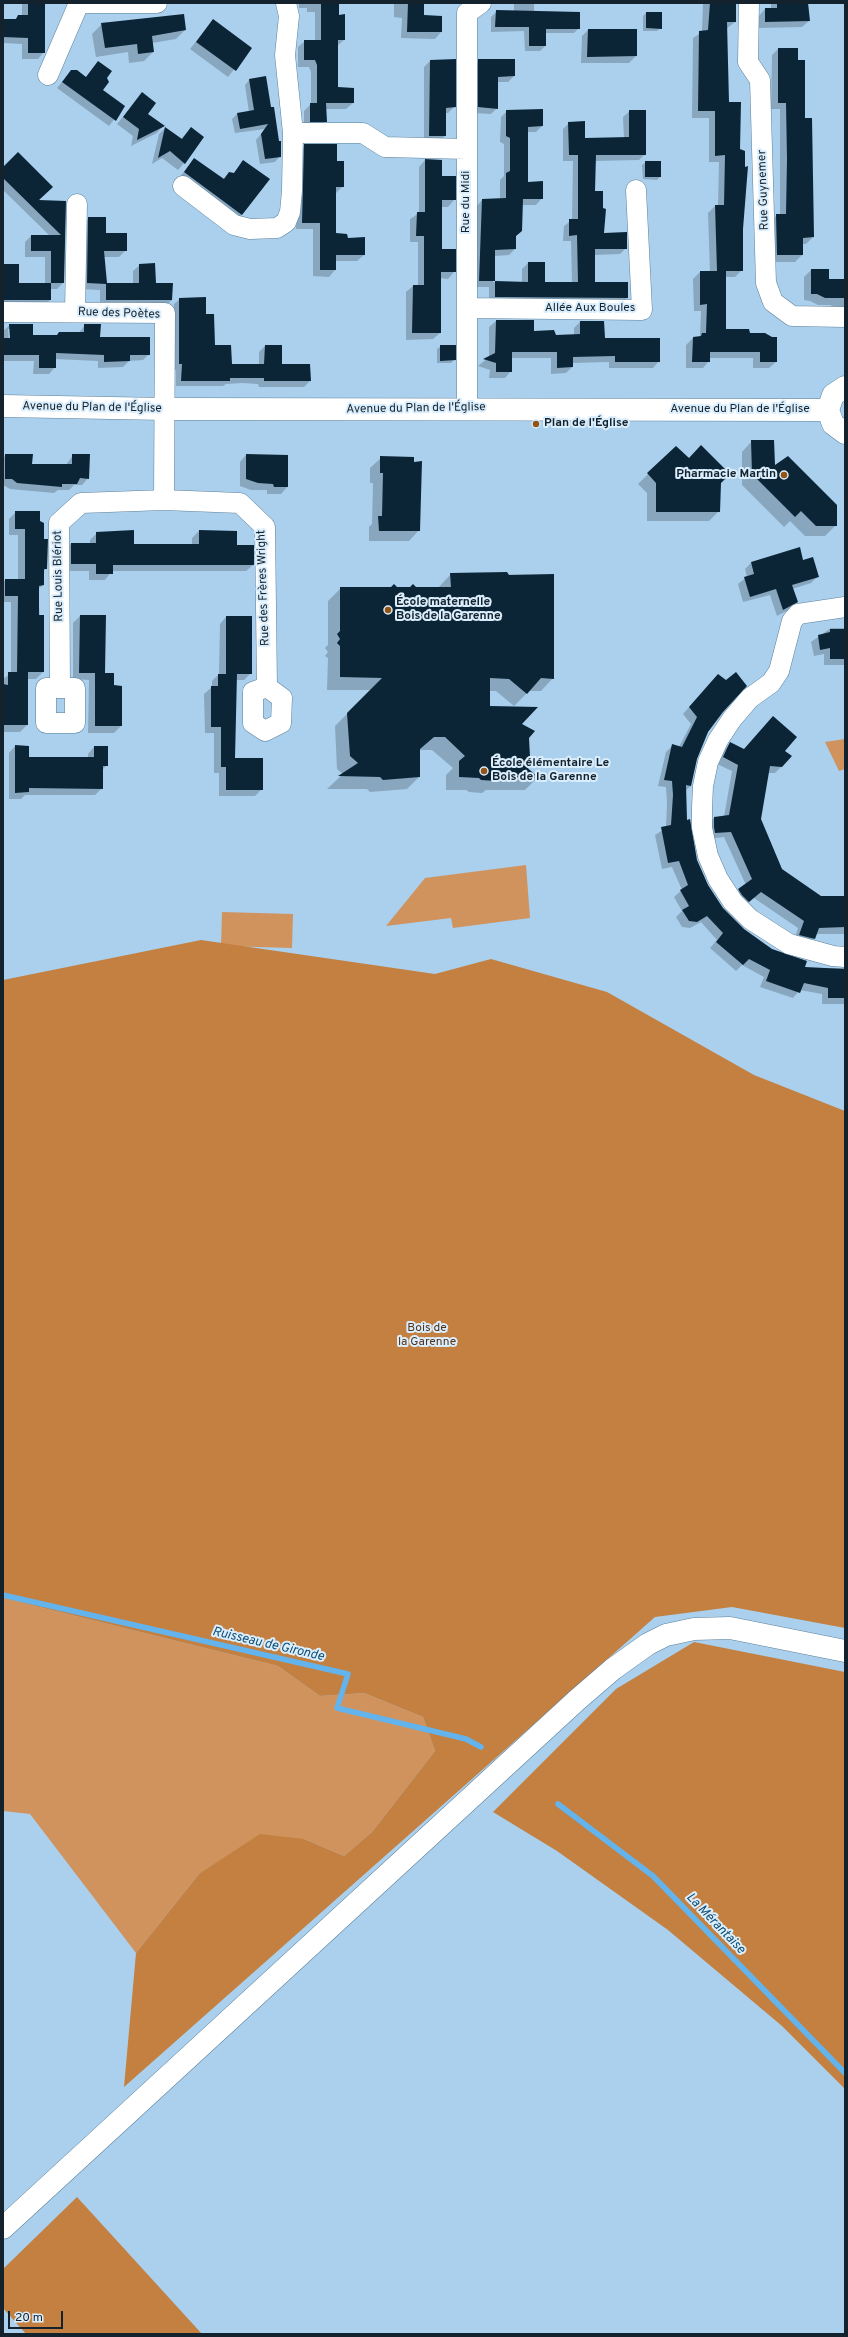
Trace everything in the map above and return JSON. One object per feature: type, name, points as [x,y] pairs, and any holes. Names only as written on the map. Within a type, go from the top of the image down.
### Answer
[{"type":"main road","points":[[845,387],[833,395],[828,410],[833,424],[845,433]]},
{"type":"main road","name":"Avenue du Plan de l'Église","points":[[3,406],[165,409],[413,410],[467,408],[828,410]]},
{"type":"main road","points":[[3,2228],[578,1700],[613,1669],[648,1644],[666,1634],[694,1629],[730,1628],[845,1651]]},
{"type":"street","points":[[48,75],[79,3],[156,3]]},
{"type":"street","points":[[183,186],[234,225],[250,229],[277,228],[286,222],[290,212],[293,133],[285,55],[289,16],[286,3]]},
{"type":"street","name":"Rue du Midi","points":[[467,408],[467,13],[481,3]]},
{"type":"street","name":"Rue Guynemer","points":[[749,3],[748,62],[760,80],[766,283],[773,302],[792,316],[845,317]]},
{"type":"street","points":[[293,133],[363,133],[385,147],[467,149]]},
{"type":"street","name":"Allée Aux Boules","points":[[467,308],[642,310],[636,190]]},
{"type":"street","points":[[76,312],[77,204]]},
{"type":"street","name":"Rue des Poètes","points":[[3,312],[165,313],[165,409]]},
{"type":"street","points":[[164,500],[165,409]]},
{"type":"street","name":"Rue des Frères Wright","points":[[164,500],[240,503],[265,527],[267,687]]},
{"type":"street","name":"Rue Louis Blériot","points":[[60,688],[58,523],[81,503],[164,500]]},
{"type":"street","points":[[845,607],[798,614],[792,620],[779,671],[771,683],[750,698],[732,719],[718,740],[708,762],[703,786],[702,828],[708,856],[718,879],[733,902],[750,919],[789,944],[821,953],[845,957]]},
{"type":"shaded area","points":[[845,739],[845,769],[839,771],[825,742]]},
{"type":"shaded area","points":[[526,865],[530,918],[453,928],[451,918],[386,926],[425,878]]},
{"type":"shaded area","points":[[222,912],[293,914],[292,948],[221,946]]},
{"type":"shaded area","points":[[3,1598],[278,1666],[320,1696],[364,1693],[423,1717],[435,1751],[372,1832],[344,1856],[304,1839],[199,1874],[136,1953],[30,1814],[3,1811]]},
{"type":"green space","name":"Bois de la Garenne","points":[[201,940],[435,974],[491,959],[607,992],[754,1075],[845,1111],[845,1628],[732,1607],[655,1617],[124,2087],[136,1953],[199,1874],[260,1834],[304,1839],[344,1856],[372,1832],[435,1751],[423,1717],[364,1693],[320,1696],[278,1666],[3,1598],[3,980]]},
{"type":"green space","points":[[694,1642],[845,1672],[845,2089],[782,2026],[668,1930],[557,1851],[493,1812],[616,1689]]},
{"type":"green space","points":[[77,2197],[202,2334],[26,2334],[3,2308],[3,2269]]},
{"type":"building","points":[[28,3],[45,3],[45,53],[28,53],[28,38],[3,37],[3,19],[16,19],[18,15],[28,15]]},
{"type":"building","points":[[321,3],[339,3],[339,15],[345,14],[345,40],[338,40],[338,87],[354,88],[354,103],[317,103],[317,65],[315,60],[304,60],[304,40],[321,40]]},
{"type":"building","points":[[408,3],[424,3],[424,15],[442,16],[442,32],[407,32]]},
{"type":"building","points":[[710,3],[736,3],[736,22],[727,22],[729,102],[741,102],[740,149],[745,151],[745,167],[748,166],[743,229],[743,271],[726,271],[726,329],[749,329],[750,333],[765,333],[772,337],[777,337],[777,362],[760,362],[760,352],[710,352],[710,362],[692,362],[693,337],[701,336],[702,333],[706,333],[707,304],[700,305],[700,271],[717,271],[715,205],[724,205],[725,155],[715,156],[715,111],[698,111],[699,31],[708,30]]},
{"type":"building","points":[[777,3],[808,3],[810,21],[765,22],[765,8],[777,8]]},
{"type":"building","points":[[496,10],[580,12],[580,29],[546,29],[546,46],[529,46],[529,27],[495,27]]},
{"type":"building","points":[[646,12],[662,12],[662,29],[646,28]]},
{"type":"building","points":[[184,14],[186,30],[152,36],[154,52],[138,54],[137,44],[105,48],[101,23]]},
{"type":"building","points":[[213,19],[252,48],[236,71],[196,42]]},
{"type":"building","points":[[588,29],[637,29],[637,56],[587,57]]},
{"type":"building","points":[[778,48],[798,48],[798,60],[805,60],[805,118],[812,118],[814,237],[803,238],[803,255],[777,255],[776,214],[786,214],[787,159],[786,103],[778,103]]},
{"type":"building","points":[[456,59],[456,107],[446,108],[446,136],[429,136],[430,60]]},
{"type":"building","points":[[478,59],[515,59],[515,76],[498,77],[498,109],[478,107]]},
{"type":"building","points":[[98,61],[112,71],[107,78],[109,82],[103,90],[125,106],[116,121],[62,82],[71,70],[77,70],[86,77]]},
{"type":"building","points":[[266,76],[271,107],[274,107],[279,141],[281,141],[281,157],[265,159],[261,134],[268,124],[240,129],[237,113],[254,110],[249,79]]},
{"type":"building","points":[[142,92],[156,103],[148,114],[165,126],[137,140],[139,129],[123,117]]},
{"type":"building","points":[[310,103],[326,103],[327,122],[310,122]]},
{"type":"building","points":[[543,109],[543,126],[528,127],[528,182],[543,181],[543,199],[523,199],[522,231],[516,236],[516,249],[495,250],[495,281],[479,281],[482,199],[506,198],[506,173],[510,171],[510,138],[506,136],[506,110]]},
{"type":"building","points":[[629,110],[646,110],[646,155],[596,155],[595,191],[603,191],[603,208],[606,209],[604,233],[627,232],[627,249],[595,249],[595,282],[628,282],[628,298],[495,297],[495,281],[528,282],[528,262],[545,262],[545,282],[578,282],[577,235],[569,236],[569,219],[578,219],[578,155],[569,155],[568,122],[585,121],[585,138],[629,137]]},
{"type":"building","points":[[165,127],[182,139],[191,127],[204,137],[185,164],[170,151],[158,158]]},
{"type":"building","points":[[304,144],[337,144],[337,161],[344,161],[344,187],[336,187],[336,233],[347,234],[348,238],[365,237],[365,255],[336,255],[336,270],[320,270],[320,223],[302,223]]},
{"type":"building","points":[[18,152],[53,187],[39,200],[66,201],[64,283],[51,283],[51,251],[31,251],[31,235],[61,235],[3,178],[3,167]]},
{"type":"building","points":[[194,158],[224,179],[229,172],[234,173],[243,160],[270,179],[242,215],[184,172]]},
{"type":"building","points":[[425,159],[442,160],[442,176],[456,176],[456,200],[442,200],[442,249],[456,249],[456,272],[441,272],[441,333],[412,333],[413,285],[424,285],[424,236],[416,236],[417,212],[425,212]]},
{"type":"building","points":[[645,161],[661,161],[661,177],[645,177]]},
{"type":"building","points":[[88,217],[106,217],[106,233],[127,233],[127,251],[104,251],[107,283],[139,283],[139,264],[155,263],[156,283],[173,283],[172,300],[106,300],[106,284],[87,283]]},
{"type":"building","points":[[3,264],[19,264],[19,283],[51,283],[51,300],[3,300]]},
{"type":"building","points":[[811,269],[829,269],[829,279],[845,279],[845,298],[825,298],[817,294],[811,294]]},
{"type":"building","points":[[206,297],[206,314],[214,314],[215,345],[231,345],[232,364],[264,364],[265,345],[282,345],[282,364],[310,364],[311,381],[264,381],[264,378],[230,378],[230,381],[181,381],[182,364],[179,364],[179,298]]},
{"type":"building","points":[[496,320],[534,320],[534,331],[554,330],[556,335],[580,334],[580,321],[604,321],[605,338],[660,338],[660,362],[615,362],[615,356],[573,357],[573,367],[557,368],[557,352],[512,352],[512,372],[496,372],[496,363],[483,359],[495,353]]},
{"type":"building","points":[[9,324],[33,324],[33,335],[57,335],[59,332],[84,332],[84,324],[101,324],[100,337],[150,337],[150,355],[130,355],[130,361],[104,362],[104,355],[56,353],[56,368],[39,368],[39,355],[3,355],[3,338],[10,338]]},
{"type":"building","points":[[440,345],[456,345],[456,360],[440,361]]},
{"type":"building","points":[[751,440],[774,440],[775,465],[788,456],[837,505],[837,526],[816,526],[801,511],[795,517],[752,474]]},
{"type":"building","points":[[701,445],[730,474],[721,483],[720,512],[656,512],[656,483],[647,473],[676,446],[689,458]]},
{"type":"building","points":[[5,454],[33,454],[32,464],[72,464],[72,454],[90,454],[89,479],[80,478],[77,484],[62,484],[62,487],[17,483],[12,479],[5,479]]},
{"type":"building","points":[[246,454],[288,455],[288,487],[274,487],[273,484],[258,483],[246,479]]},
{"type":"building","points":[[380,456],[414,457],[414,462],[422,461],[420,531],[379,531],[378,516],[382,516],[383,473],[380,473]]},
{"type":"building","points":[[15,511],[40,511],[40,521],[44,523],[44,539],[48,539],[47,569],[44,569],[44,585],[39,586],[39,615],[44,615],[44,672],[28,672],[28,725],[3,725],[3,684],[8,685],[8,672],[17,672],[18,596],[5,596],[5,579],[25,579],[25,529],[15,529]]},
{"type":"building","points":[[134,530],[134,544],[199,544],[199,530],[237,531],[237,545],[254,545],[254,565],[113,565],[113,574],[96,574],[96,564],[71,564],[71,543],[96,543],[96,532]]},
{"type":"building","points":[[800,547],[803,560],[813,557],[819,577],[792,585],[798,602],[783,610],[776,589],[750,597],[744,577],[754,574],[751,562]]},
{"type":"building","points":[[507,572],[509,575],[554,574],[554,679],[541,678],[527,694],[509,679],[490,678],[490,706],[538,707],[522,724],[535,731],[529,738],[530,757],[523,764],[539,778],[500,778],[496,781],[459,777],[459,761],[465,756],[445,737],[434,737],[420,749],[420,777],[383,780],[380,777],[338,776],[358,763],[350,756],[347,713],[382,678],[340,677],[340,646],[337,643],[340,639],[337,634],[340,631],[340,587],[391,587],[394,584],[397,587],[410,587],[413,584],[416,587],[451,587],[450,573]]},
{"type":"building","points":[[80,615],[106,615],[105,673],[114,673],[114,685],[122,686],[122,726],[95,726],[95,673],[79,673]]},
{"type":"building","points":[[226,616],[252,616],[252,674],[237,674],[235,758],[263,758],[263,790],[226,790],[226,767],[221,767],[221,727],[211,727],[211,686],[218,686],[218,674],[226,674]]},
{"type":"building","points":[[830,629],[845,629],[845,659],[830,659],[830,648],[820,650],[818,635],[830,632]]},
{"type":"building","points":[[736,672],[747,686],[723,712],[708,732],[697,759],[691,786],[686,785],[687,820],[690,819],[697,860],[708,885],[723,908],[744,929],[772,949],[807,961],[805,967],[845,969],[845,998],[828,998],[828,988],[804,983],[800,993],[766,981],[770,970],[749,959],[743,965],[716,942],[723,933],[707,916],[697,922],[689,921],[682,910],[689,906],[680,890],[688,885],[679,861],[668,863],[661,827],[671,825],[673,795],[672,781],[664,780],[672,744],[682,747],[697,717],[689,707],[718,674],[726,680]]},
{"type":"building","points":[[773,716],[797,737],[785,751],[792,756],[782,767],[770,766],[761,819],[782,869],[821,896],[845,896],[845,927],[819,928],[815,939],[799,935],[804,921],[761,892],[749,902],[742,895],[738,889],[752,879],[731,832],[715,833],[714,817],[729,815],[738,765],[723,757],[728,746],[730,742],[744,749]]},
{"type":"building","points":[[15,745],[29,746],[29,757],[94,757],[94,746],[108,746],[108,766],[103,766],[103,789],[29,788],[29,792],[15,793]]},
{"type":"waterway","name":"Ruisseau de Gironde","points":[[3,1595],[348,1674],[337,1708],[466,1739],[481,1747]]},
{"type":"waterway","name":"La Mérantaise","points":[[558,1804],[653,1876],[845,2073]]},
{"type":"place","name":"Plan de l'Église","points":[[536,424]]},
{"type":"place","name":"Pharmacie Martin","points":[[784,475]]},
{"type":"place","name":"École maternelle Bois de la Garenne","points":[[388,610]]},
{"type":"place","name":"École élémentaire Le Bois de la Garenne","points":[[484,771]]}]
